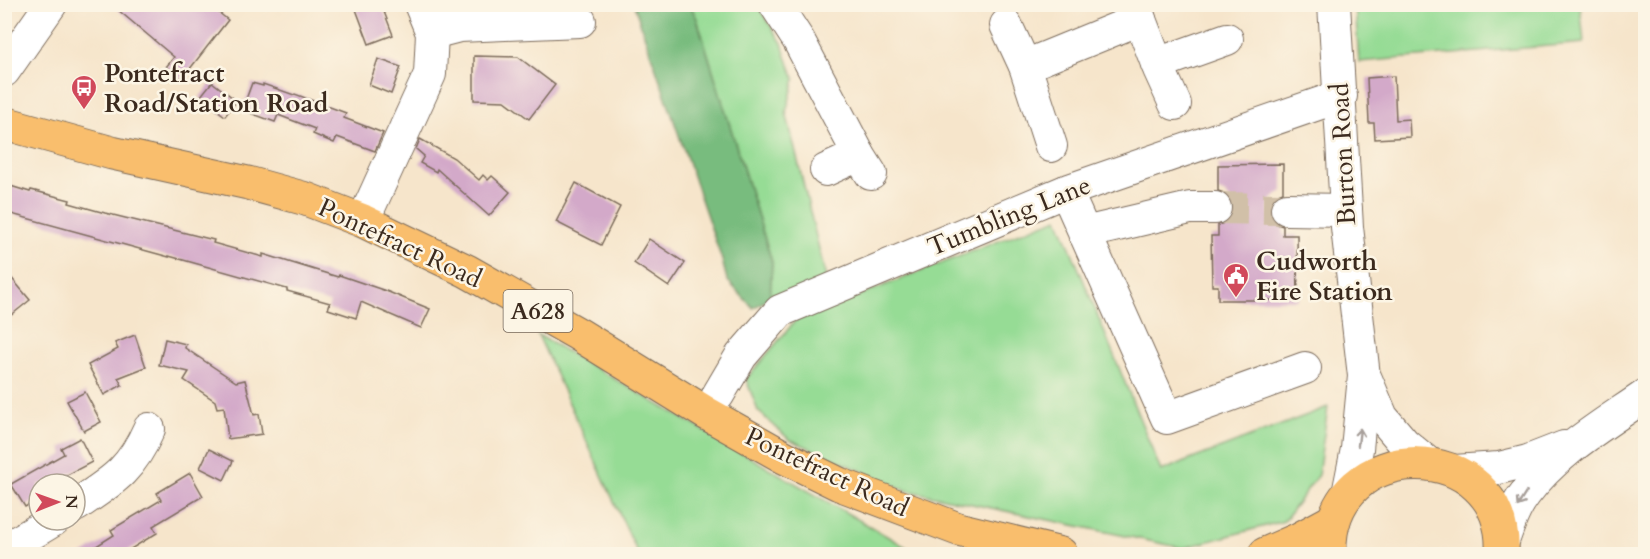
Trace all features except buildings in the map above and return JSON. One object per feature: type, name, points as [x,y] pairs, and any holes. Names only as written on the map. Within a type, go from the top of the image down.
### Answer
[{"type":"highway","name":"Pontefract Road","points":[[4,123],[112,153],[248,183],[306,199],[363,221],[467,271],[578,334],[706,413],[784,457],[849,488],[958,529],[995,547],[1061,555]]},
{"type":"highway","points":[[1264,555],[1299,539],[1341,507],[1365,478],[1385,468],[1406,463],[1441,467],[1470,481],[1483,494],[1496,518],[1502,549]]},
{"type":"highway","points":[[1330,555],[1329,541],[1341,507]]},
{"type":"street","points":[[4,71],[51,4]]},
{"type":"street","name":"Burton Road","points":[[1334,4],[1346,210],[1364,376],[1357,449],[1341,507]]},
{"type":"street","points":[[779,6],[865,165],[826,170]]},
{"type":"street","points":[[1024,66],[1137,12],[1175,104]]},
{"type":"street","points":[[363,221],[430,74],[426,19],[459,26],[580,21]]},
{"type":"street","points":[[1006,25],[1024,66],[1051,146]]},
{"type":"street","points":[[1158,66],[1227,39]]},
{"type":"street","name":"Tumbling Lane","points":[[718,395],[741,356],[780,311],[1066,191],[1341,96]]},
{"type":"street","points":[[1066,191],[1167,418],[1305,368]]},
{"type":"street","points":[[1084,233],[1203,208]]},
{"type":"street","points":[[1287,209],[1346,210]]},
{"type":"street","name":"Burton Road","points":[[1364,376],[1382,417],[1404,443],[1441,467]]},
{"type":"street","points":[[1502,549],[1512,516],[1524,495],[1545,470],[1577,442],[1646,396]]},
{"type":"street","points":[[87,498],[117,478],[135,456],[149,429]]},
{"type":"street","points":[[1441,467],[1498,468],[1528,461],[1577,442]]},
{"type":"street","points":[[4,550],[34,532]]},
{"type":"green space","points":[[634,5],[690,5],[697,19],[772,262],[770,298],[753,308],[727,280]]},
{"type":"green space","points":[[690,5],[757,5],[782,43],[795,79],[786,112],[827,282],[776,309],[770,298],[772,262],[697,19]]},
{"type":"green space","points":[[1355,5],[1580,5],[1584,43],[1359,62]]},
{"type":"green space","points":[[1058,218],[1161,471],[1328,407],[1318,475],[1284,521],[1183,548],[905,490],[789,439],[758,411],[746,379],[796,320]]},
{"type":"green space","points":[[538,335],[918,554],[638,554]]},
{"type":"tunnel","points":[[1215,208],[1287,209]]},
{"type":"place","name":"Pontefract Road/Station Road","points":[[84,111]]},
{"type":"place","name":"Cudworth Fire Station","points":[[1236,299]]}]
